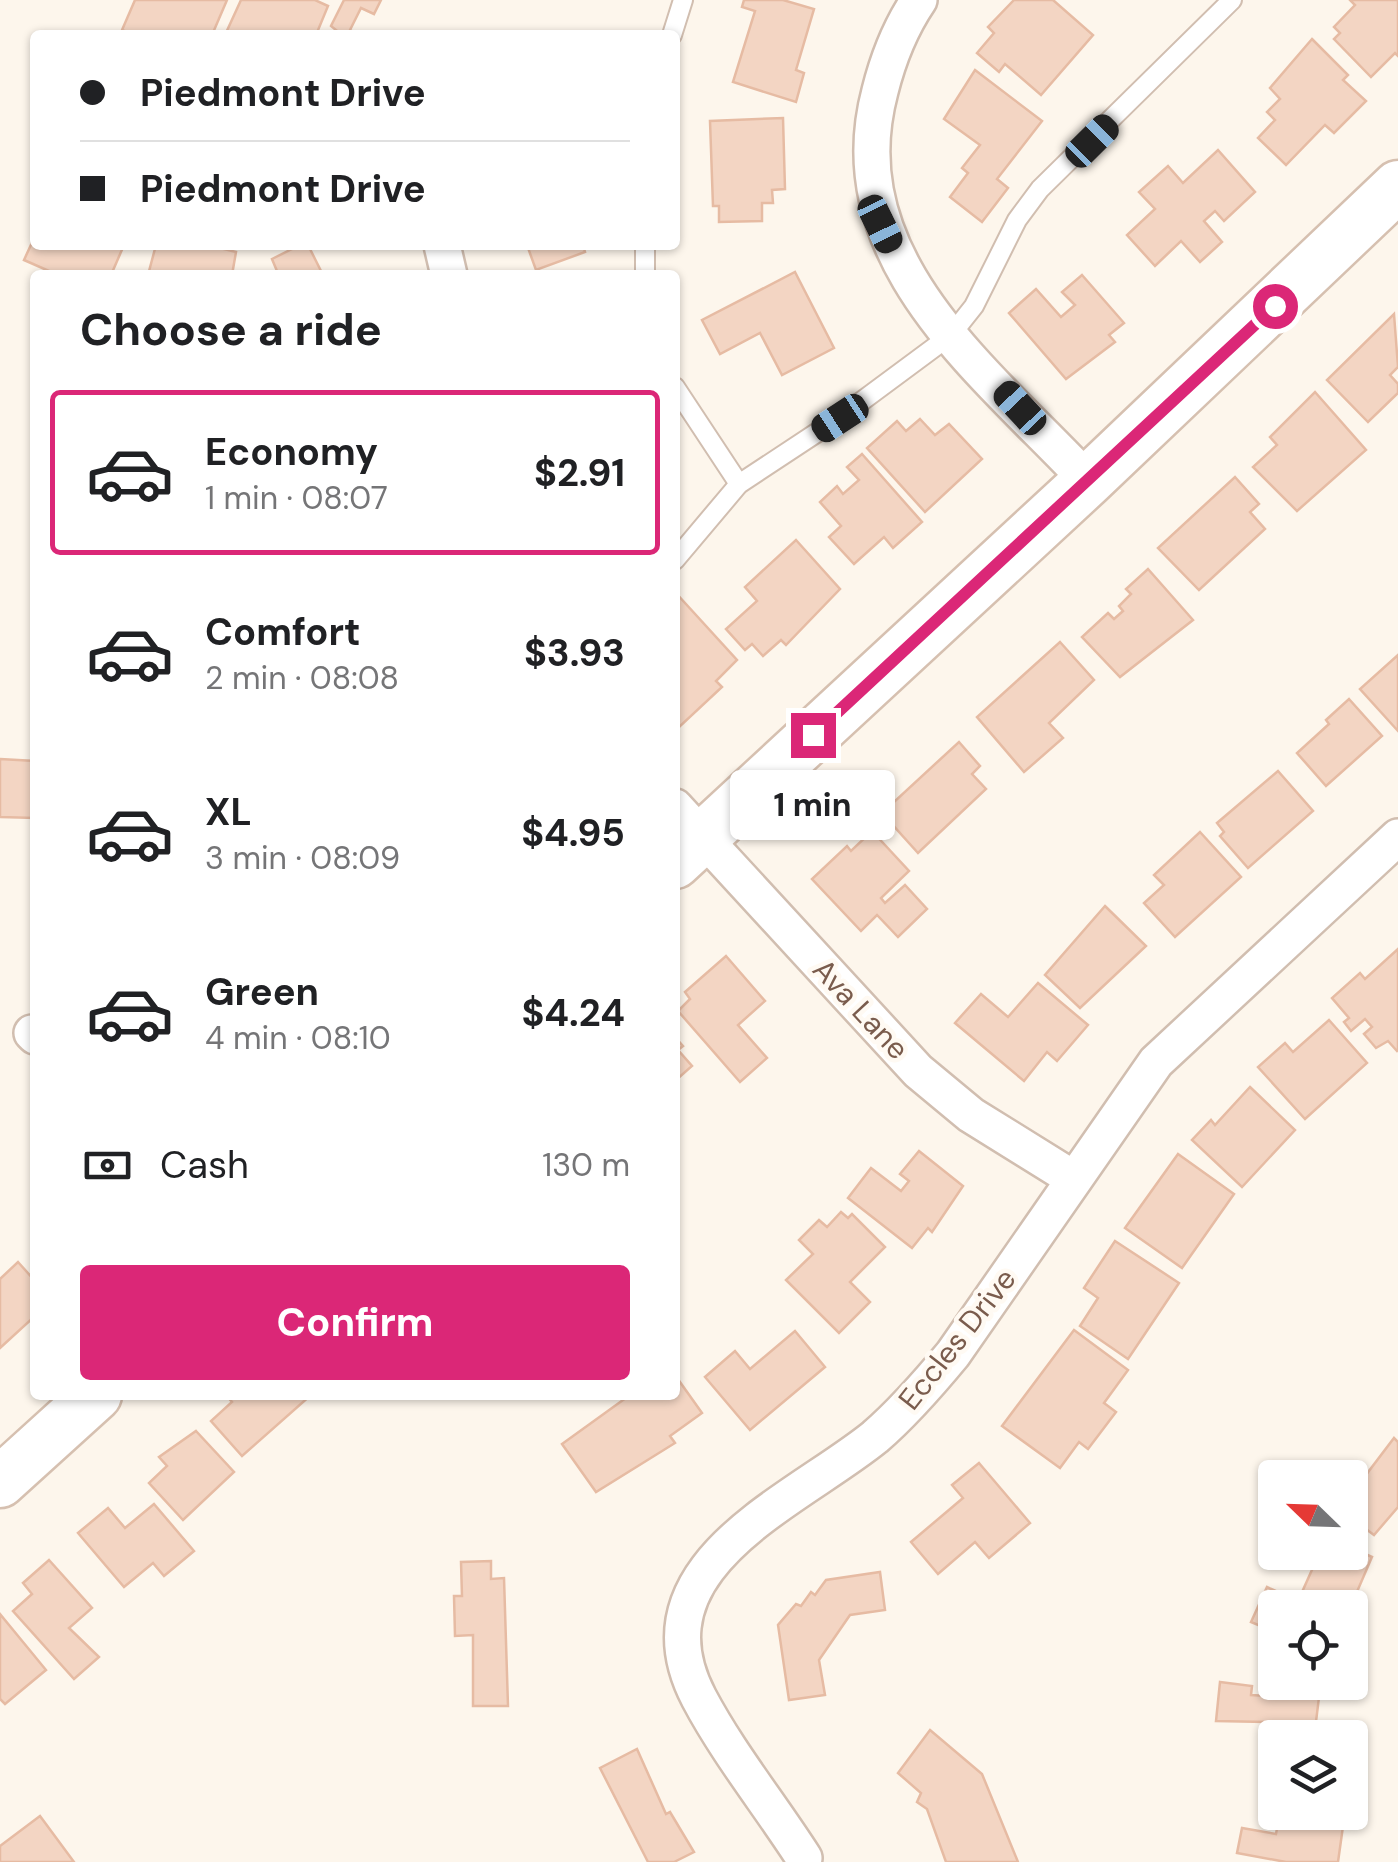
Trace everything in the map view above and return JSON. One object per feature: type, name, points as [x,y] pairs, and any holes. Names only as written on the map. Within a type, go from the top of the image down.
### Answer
[{"type":"street","points":[[919,0],[888,59],[870,126],[870,181],[880,224],[905,275],[951,334],[1088,481]]},
{"type":"street","points":[[684,835],[1088,481],[1398,186]]},
{"type":"street","name":"Ava Lane","points":[[684,835],[918,1071],[971,1115],[1074,1179]]},
{"type":"street","name":"Eccles Drive","points":[[804,1858],[698,1696],[684,1656],[684,1620],[696,1583],[738,1534],[874,1438],[916,1398],[953,1354],[1156,1062],[1398,837]]},
{"type":"street","points":[[0,1482],[90,1400]]},
{"type":"lane","points":[[674,30],[683,0]]},
{"type":"lane","points":[[680,554],[739,484],[840,418],[951,334],[974,306],[1017,220],[1040,189],[1232,0]]},
{"type":"lane","points":[[680,395],[739,484]]},
{"type":"building","points":[[135,0],[227,0],[214,30],[122,30]]},
{"type":"building","points":[[241,0],[315,0],[328,6],[318,30],[227,30]]},
{"type":"building","points":[[344,0],[381,0],[374,14],[361,8],[350,30],[331,26]]},
{"type":"building","points":[[744,0],[783,0],[814,9],[796,70],[804,73],[796,102],[733,82],[755,11],[742,7]]},
{"type":"building","points":[[1014,0],[1053,0],[1093,35],[1041,95],[1005,64],[999,72],[977,53],[994,33],[988,27]]},
{"type":"building","points":[[1350,0],[1398,0],[1398,56],[1395,53],[1371,77],[1334,39],[1340,33],[1334,27],[1355,5]]},
{"type":"building","points":[[1312,39],[1348,75],[1343,80],[1366,101],[1334,133],[1325,125],[1286,165],[1258,138],[1275,120],[1267,112],[1280,99],[1270,88]]},
{"type":"building","points":[[975,70],[1042,121],[997,179],[1008,188],[982,222],[950,197],[968,173],[962,168],[980,145],[944,119]]},
{"type":"building","points":[[783,118],[785,189],[772,190],[773,203],[762,203],[762,221],[719,222],[719,206],[713,206],[710,121]]},
{"type":"building","points":[[1218,150],[1255,192],[1224,221],[1215,211],[1204,221],[1222,242],[1200,262],[1181,241],[1155,266],[1127,235],[1155,209],[1139,192],[1168,166],[1183,183]]},
{"type":"building","points":[[30,247],[30,250],[122,250],[113,270],[47,270],[24,260]]},
{"type":"building","points":[[155,250],[236,252],[233,270],[149,270]]},
{"type":"building","points":[[290,250],[310,250],[320,270],[277,270],[272,259]]},
{"type":"building","points":[[529,250],[584,250],[585,252],[536,270]]},
{"type":"building","points":[[795,272],[834,348],[782,375],[760,333],[720,354],[702,320]]},
{"type":"building","points":[[1082,275],[1124,323],[1109,335],[1115,342],[1066,379],[1009,313],[1036,289],[1061,317],[1075,305],[1062,292]]},
{"type":"building","points":[[1394,314],[1398,367],[1390,375],[1398,384],[1398,393],[1368,422],[1327,380]]},
{"type":"building","points":[[1315,392],[1366,450],[1297,511],[1253,467],[1277,445],[1270,437]]},
{"type":"building","points":[[920,419],[935,435],[949,424],[982,459],[925,512],[867,448],[897,421],[906,431]]},
{"type":"building","points":[[862,454],[922,522],[893,548],[884,537],[854,564],[829,537],[841,526],[820,502],[837,486],[843,494],[859,480],[847,467]]},
{"type":"building","points":[[1235,477],[1259,504],[1250,512],[1265,529],[1199,590],[1158,548]]},
{"type":"building","points":[[796,540],[840,589],[786,645],[781,640],[763,656],[752,644],[745,650],[726,629],[757,601],[745,587]]},
{"type":"building","points":[[1148,569],[1193,620],[1120,677],[1082,637],[1108,613],[1114,619],[1123,611],[1119,606],[1131,594],[1126,589]]},
{"type":"building","points":[[680,597],[737,660],[716,681],[722,687],[680,726]]},
{"type":"building","points":[[1060,642],[1094,680],[1049,723],[1063,738],[1024,772],[977,717]]},
{"type":"building","points":[[1398,655],[1398,731],[1360,689]]},
{"type":"building","points":[[1349,699],[1382,736],[1326,786],[1297,753]]},
{"type":"building","points":[[959,742],[980,766],[972,774],[986,789],[918,853],[882,813]]},
{"type":"building","points":[[0,759],[30,761],[30,818],[0,817]]},
{"type":"building","points":[[1278,771],[1313,811],[1248,868],[1220,836],[1224,832],[1217,823]]},
{"type":"building","points":[[872,831],[909,871],[881,898],[885,903],[905,885],[927,909],[898,937],[877,915],[861,931],[812,879],[847,846],[851,851]]},
{"type":"building","points":[[1200,832],[1241,877],[1175,937],[1144,903],[1164,885],[1154,875]]},
{"type":"building","points":[[1105,906],[1146,946],[1080,1008],[1045,975]]},
{"type":"building","points":[[1398,949],[1397,1051],[1388,1041],[1376,1048],[1364,1034],[1372,1027],[1365,1019],[1351,1031],[1344,1022],[1349,1018],[1332,998],[1360,973],[1365,979]]},
{"type":"building","points":[[726,956],[765,1001],[738,1025],[767,1058],[740,1082],[680,1013],[690,999],[685,992]]},
{"type":"building","points":[[1038,983],[1088,1025],[1057,1061],[1047,1052],[1024,1081],[955,1023],[981,994],[1008,1017]]},
{"type":"building","points":[[1329,1020],[1367,1063],[1305,1119],[1258,1067],[1285,1043],[1293,1052]]},
{"type":"building","points":[[680,1052],[692,1066],[680,1077]]},
{"type":"building","points":[[1250,1087],[1295,1130],[1242,1187],[1192,1140],[1211,1120],[1215,1125]]},
{"type":"building","points":[[919,1151],[963,1186],[932,1232],[928,1228],[912,1248],[848,1198],[871,1168],[901,1191],[909,1181],[900,1174]]},
{"type":"building","points":[[1178,1154],[1234,1194],[1182,1268],[1125,1228]]},
{"type":"building","points":[[841,1212],[848,1218],[852,1214],[885,1247],[850,1282],[870,1302],[839,1333],[786,1280],[813,1254],[799,1240],[819,1220],[827,1227]]},
{"type":"building","points":[[1115,1241],[1179,1283],[1128,1359],[1080,1326],[1098,1298],[1084,1288]]},
{"type":"building","points":[[18,1262],[30,1275],[30,1321],[0,1348],[0,1279]]},
{"type":"building","points":[[1074,1330],[1128,1370],[1104,1403],[1116,1412],[1088,1449],[1079,1442],[1060,1468],[1002,1426]]},
{"type":"building","points":[[795,1331],[825,1367],[750,1430],[705,1377],[735,1351],[750,1369]]},
{"type":"building","points":[[680,1382],[702,1413],[670,1436],[675,1443],[596,1492],[562,1444],[623,1400],[680,1400]]},
{"type":"building","points":[[305,1400],[242,1456],[211,1421],[232,1402]]},
{"type":"building","points":[[196,1431],[234,1472],[183,1520],[149,1483],[167,1466],[159,1457]]},
{"type":"building","points":[[1394,1438],[1398,1442],[1398,1507],[1374,1535],[1368,1530],[1368,1472]]},
{"type":"building","points":[[979,1463],[1030,1523],[989,1558],[975,1542],[938,1574],[911,1542],[963,1498],[952,1485]]},
{"type":"building","points":[[154,1504],[194,1551],[164,1576],[153,1563],[124,1587],[78,1533],[108,1508],[125,1528]]},
{"type":"building","points":[[49,1560],[92,1608],[69,1628],[99,1657],[74,1679],[13,1611],[32,1594],[23,1583]]},
{"type":"building","points":[[491,1561],[491,1579],[504,1578],[508,1706],[473,1706],[473,1635],[455,1636],[454,1596],[462,1596],[461,1562]]},
{"type":"building","points":[[1312,1570],[1366,1570],[1358,1590],[1303,1590]]},
{"type":"building","points":[[880,1572],[885,1610],[850,1615],[819,1660],[825,1695],[789,1700],[778,1625],[796,1604],[801,1606],[811,1592],[815,1595],[826,1580]]},
{"type":"building","points":[[1258,1607],[1258,1625],[1251,1622]]},
{"type":"building","points":[[0,1614],[46,1670],[5,1704],[0,1699]]},
{"type":"building","points":[[1220,1682],[1252,1686],[1251,1695],[1258,1695],[1258,1700],[1319,1700],[1316,1720],[1216,1721]]},
{"type":"building","points":[[930,1730],[982,1774],[1018,1862],[946,1862],[927,1809],[917,1802],[921,1793],[898,1773]]},
{"type":"building","points":[[637,1749],[666,1814],[670,1812],[694,1852],[674,1862],[648,1862],[600,1768]]},
{"type":"building","points":[[40,1816],[74,1862],[0,1862],[0,1846]]},
{"type":"building","points":[[1242,1828],[1276,1834],[1277,1830],[1342,1830],[1338,1862],[1286,1862],[1237,1853]]},
{"type":"route","points":[[813,735],[1275,306]]}]
